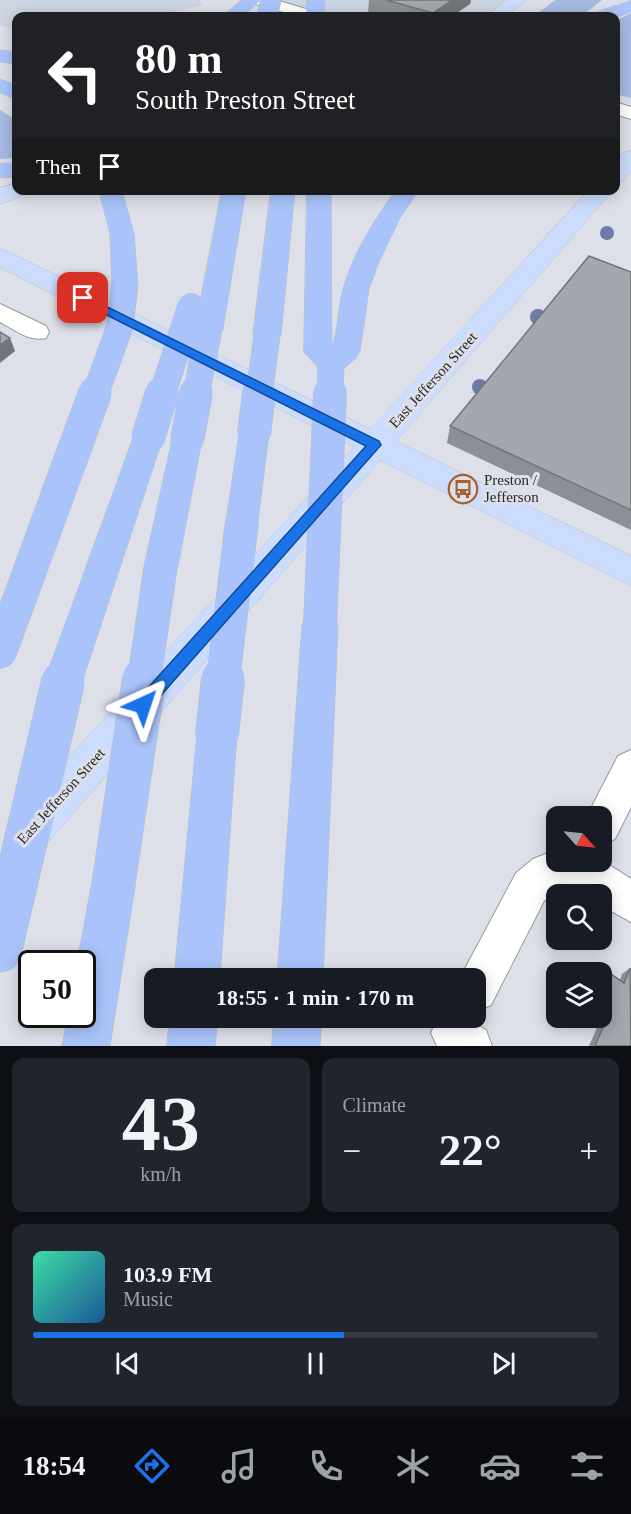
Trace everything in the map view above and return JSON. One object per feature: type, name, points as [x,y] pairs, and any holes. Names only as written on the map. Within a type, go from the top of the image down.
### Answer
[{"type":"highway","points":[[606,12],[616,0]]},
{"type":"highway","points":[[614,12],[631,6]]},
{"type":"highway","points":[[0,652],[120,326],[125,285],[122,234],[111,195]]},
{"type":"highway","points":[[86,1046],[113,887],[160,571],[209,329],[233,195]]},
{"type":"highway","points":[[198,968],[217,734],[282,195]]},
{"type":"highway","points":[[319,195],[318,352],[331,364]]},
{"type":"highway","points":[[301,968],[325,546],[331,364],[346,351],[356,290],[366,262],[388,217],[404,195]]},
{"type":"highway","points":[[0,951],[63,682],[148,438],[191,306],[224,238]]},
{"type":"highway","points":[[191,1046],[193,1028]]},
{"type":"highway","points":[[296,1046],[297,1028]]},
{"type":"main road","points":[[501,12],[517,0]]},
{"type":"main road","points":[[620,170],[631,158]]},
{"type":"main road","name":"East Jefferson Street","points":[[0,864],[598,195]]},
{"type":"main road","points":[[0,257],[631,572]]},
{"type":"street","points":[[266,8],[290,12]]},
{"type":"street","points":[[0,312],[37,332]]},
{"type":"street","points":[[612,806],[631,768]]},
{"type":"street","points":[[486,971],[530,887],[550,872]]},
{"type":"street","points":[[591,872],[631,902]]},
{"type":"street","points":[[456,1028],[453,1033],[470,1046]]},
{"type":"shaded area","points":[[0,0],[200,0],[203,5],[174,12],[12,12],[12,29],[0,25]]},
{"type":"shaded area","points":[[258,0],[517,0],[501,12],[299,12]]},
{"type":"shaded area","points":[[555,0],[602,0],[587,12],[539,12]]},
{"type":"shaded area","points":[[631,13],[631,98],[620,95],[620,18]]},
{"type":"shaded area","points":[[0,110],[12,118],[12,158],[0,159]]},
{"type":"building","points":[[386,0],[452,0],[434,12]]},
{"type":"building","points":[[589,256],[631,272],[631,510],[450,426]]},
{"type":"building","points":[[0,332],[10,338],[0,345]]},
{"type":"building","points":[[630,968],[631,1046],[595,1046],[603,1028],[612,1028],[612,975],[624,983]]},
{"type":"place","name":"Preston / Jefferson","points":[[463,489]]},
{"type":"route","points":[[83,298],[375,445],[143,705]]}]
